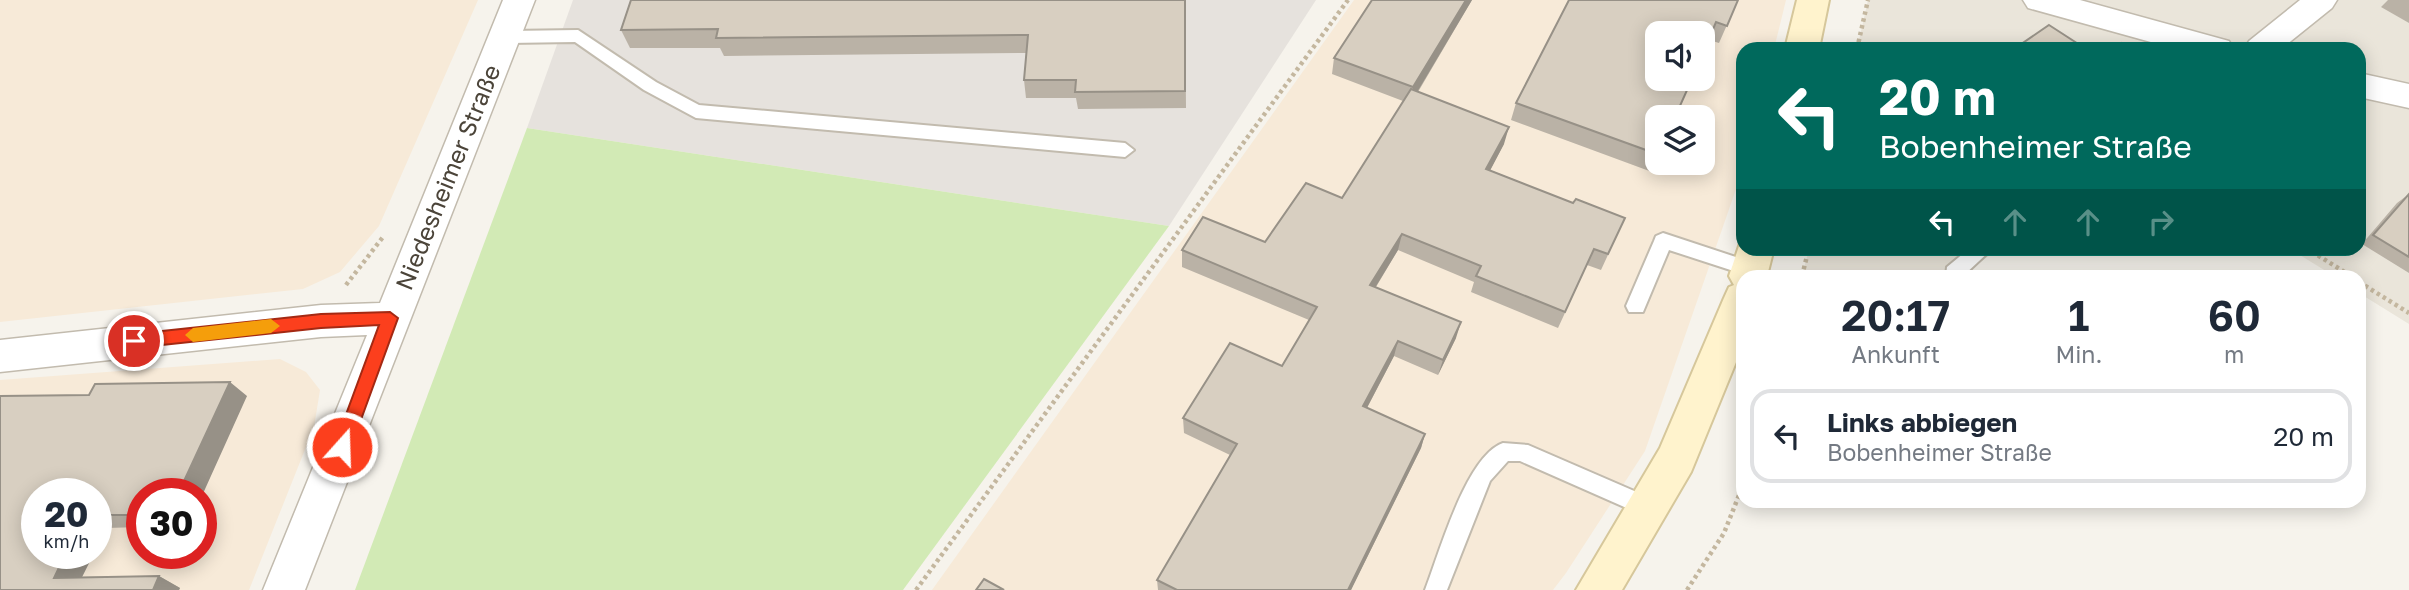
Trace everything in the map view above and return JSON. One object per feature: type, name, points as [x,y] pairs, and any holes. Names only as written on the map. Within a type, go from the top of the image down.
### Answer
[{"type":"main road","points":[[1804,42],[1813,0]]},
{"type":"main road","points":[[1598,590],[1676,459],[1736,306]]},
{"type":"street","name":"Niedesheimer Straße","points":[[284,590],[342,447],[390,318],[519,0]]},
{"type":"street","points":[[2039,0],[2192,42]]},
{"type":"street","points":[[2269,42],[2321,0]]},
{"type":"street","points":[[2366,87],[2409,96]]},
{"type":"street","points":[[0,356],[321,321],[390,318]]},
{"type":"lane","points":[[504,37],[578,36],[650,86],[696,111],[1125,150]]},
{"type":"lane","points":[[1636,306],[1663,241],[1741,270]]},
{"type":"lane","points":[[1957,270],[1974,256]]},
{"type":"lane","points":[[1437,590],[1482,475],[1503,452],[1521,452],[1647,507]]},
{"type":"path","points":[[916,590],[1348,0]]},
{"type":"path","points":[[1859,42],[1868,0]]},
{"type":"path","points":[[2319,256],[2341,270]]},
{"type":"path","points":[[2366,286],[2409,313]]},
{"type":"path","points":[[1687,590],[1724,533],[1736,503]]},
{"type":"shaded area","points":[[0,0],[478,0],[379,226],[340,272],[303,289],[0,322]]},
{"type":"shaded area","points":[[573,0],[1316,0],[1169,226],[527,128]]},
{"type":"shaded area","points":[[1354,0],[1786,0],[1776,42],[1736,42],[1736,189],[1645,451],[1553,590],[932,590]]},
{"type":"shaded area","points":[[1868,0],[2409,0],[2409,324],[2366,297],[2366,270],[2324,270],[2301,256],[2366,256],[2366,42],[1859,42]]},
{"type":"shaded area","points":[[1807,256],[1989,256],[1970,270],[1804,270]]},
{"type":"shaded area","points":[[280,359],[306,372],[320,390],[314,427],[249,590],[0,590],[0,380]]},
{"type":"green space","points":[[527,128],[1169,226],[903,590],[355,590]]},
{"type":"building","points":[[631,0],[1185,0],[1185,91],[1075,92],[1076,80],[1024,80],[1028,35],[716,38],[718,29],[621,30]]},
{"type":"building","points":[[1372,0],[1466,0],[1413,87],[1334,58]]},
{"type":"building","points":[[1569,0],[1738,0],[1727,26],[1716,22],[1715,24],[1715,21],[1645,21],[1645,91],[1687,91],[1680,105],[1645,105],[1645,150],[1516,103]]},
{"type":"building","points":[[2049,25],[2075,42],[2024,42]]},
{"type":"building","points":[[1411,89],[1509,127],[1486,169],[1573,203],[1576,199],[1625,218],[1608,254],[1594,249],[1565,312],[1476,276],[1481,266],[1402,234],[1370,285],[1461,322],[1443,360],[1398,341],[1363,406],[1425,434],[1348,590],[1177,590],[1157,580],[1237,444],[1183,418],[1230,343],[1282,366],[1317,307],[1182,250],[1203,217],[1265,242],[1306,183],[1342,198]]},
{"type":"building","points":[[2409,194],[2409,257],[2373,235]]},
{"type":"building","points":[[230,382],[185,478],[126,478],[126,515],[112,515],[112,478],[21,478],[21,569],[58,569],[54,578],[159,576],[153,590],[0,590],[0,396],[89,395],[95,384]]},
{"type":"building","points":[[984,579],[1004,590],[976,590]]},
{"type":"slow traffic","points":[[193,335],[271,326]]},
{"type":"route","points":[[134,341],[321,321],[390,318],[342,447]]}]
